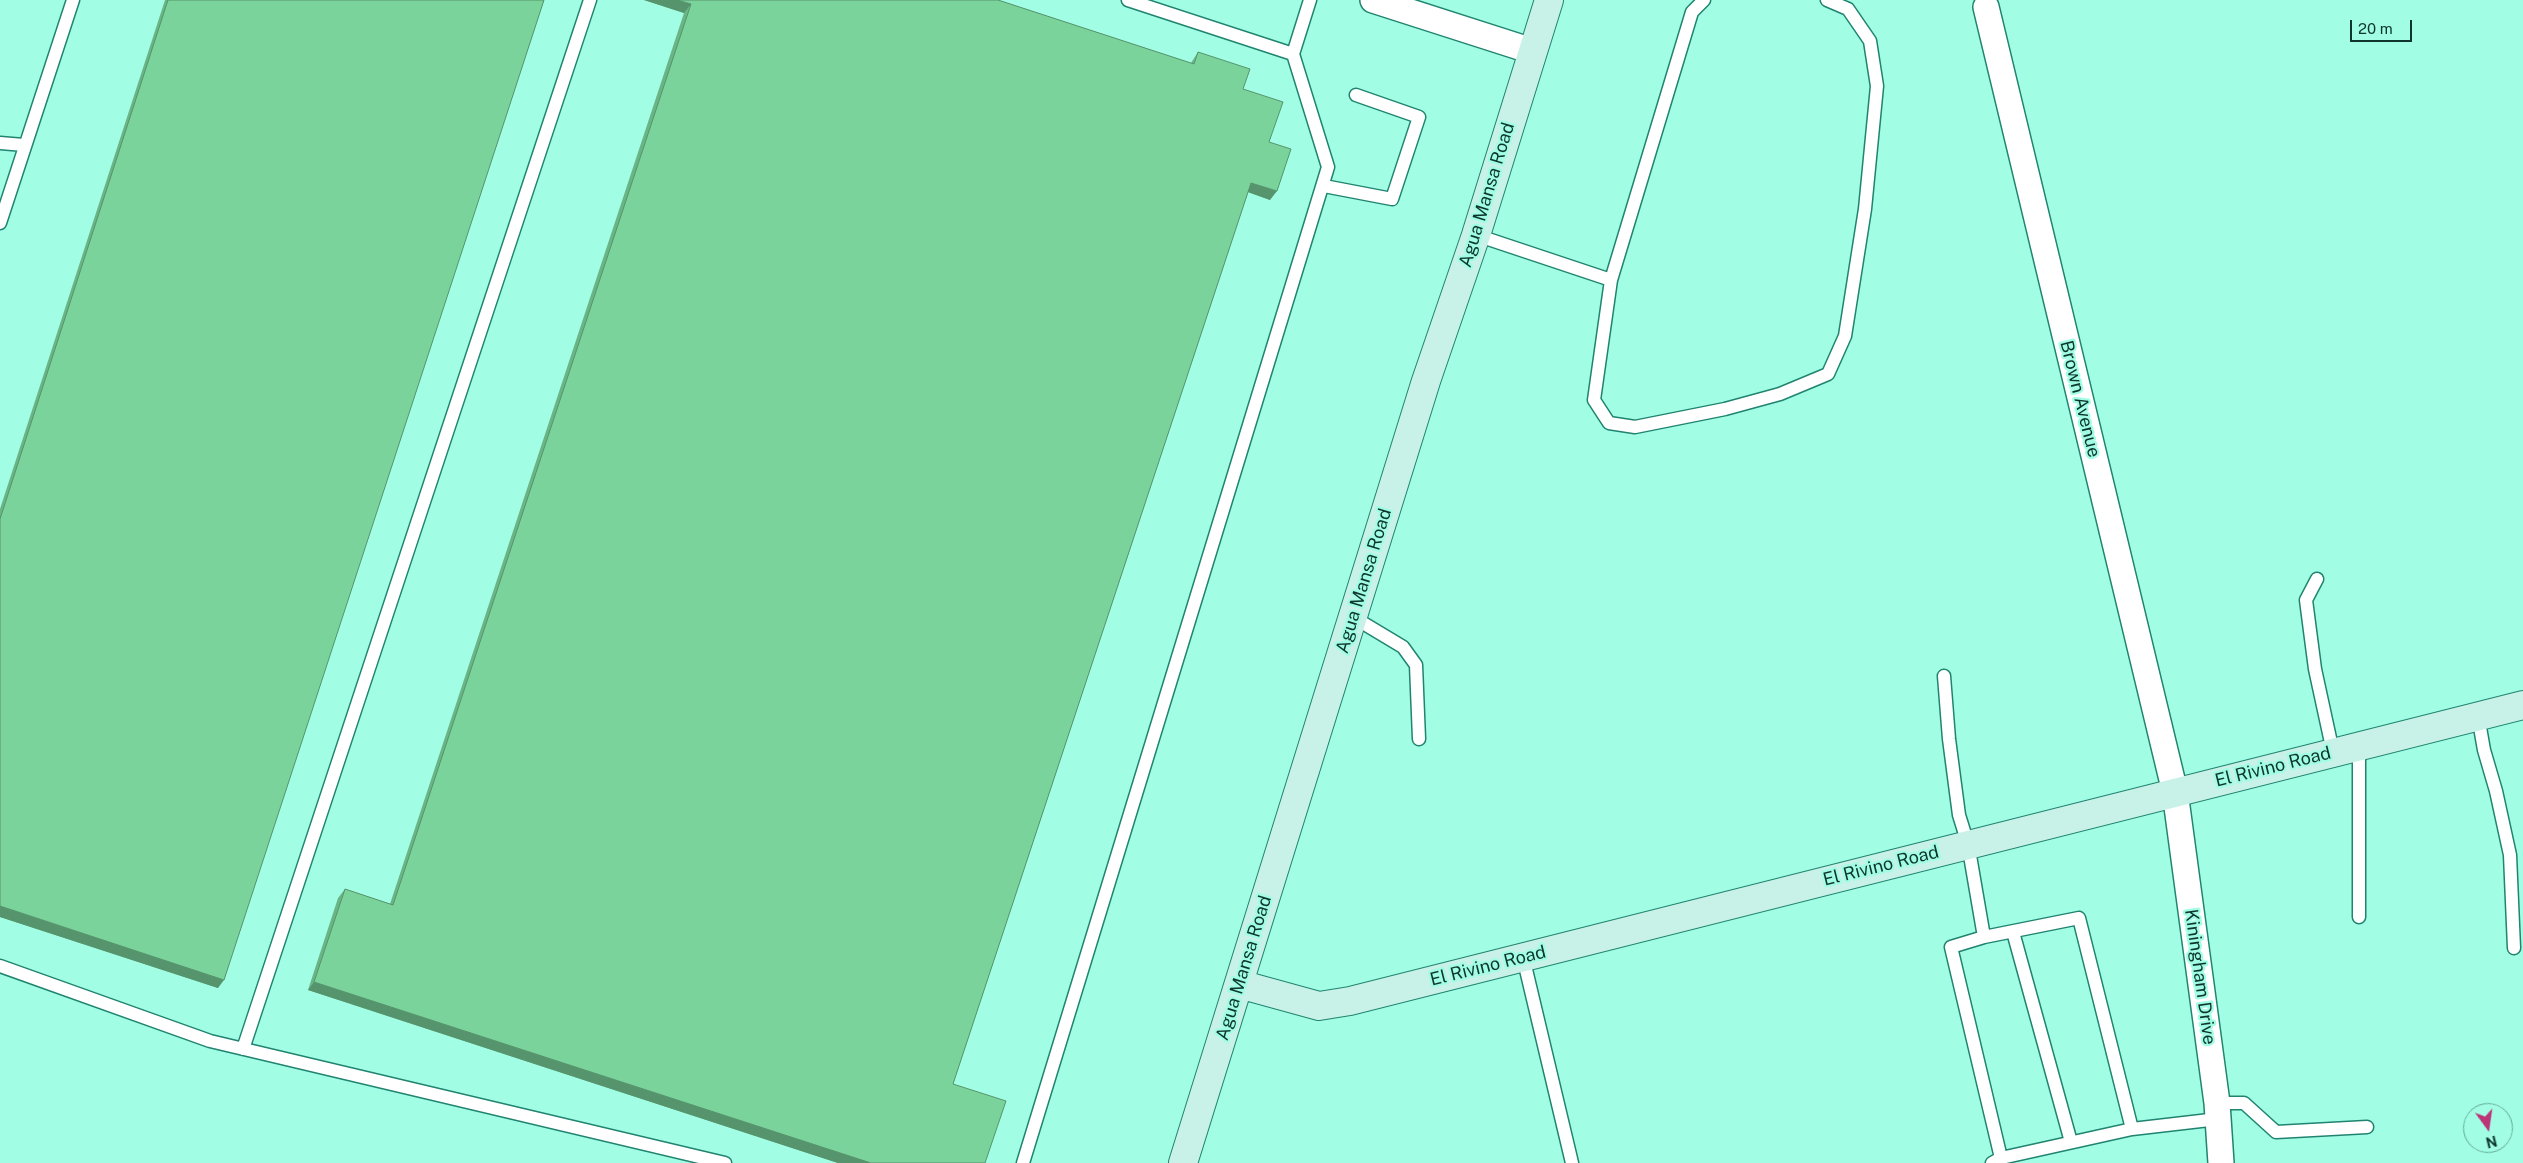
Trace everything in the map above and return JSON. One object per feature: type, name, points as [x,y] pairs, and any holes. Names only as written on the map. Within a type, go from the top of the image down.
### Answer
[{"type":"street","points":[[1373,0],[1532,51]]},
{"type":"street","name":"Agua Mansa Road","points":[[1183,1163],[1426,381],[1476,235],[1549,0]]},
{"type":"street","name":"Brown Avenue","points":[[1986,7],[2175,792]]},
{"type":"street","name":"El Rivino Road","points":[[1239,984],[1319,1006],[1350,1001],[2523,705]]},
{"type":"street","name":"Kiningham Drive","points":[[2175,792],[2218,1111],[2221,1163]]},
{"type":"lane","points":[[0,223],[73,0]]},
{"type":"lane","points":[[243,1049],[590,0]]},
{"type":"lane","points":[[1128,0],[1293,54]]},
{"type":"lane","points":[[1023,1163],[1324,186],[1328,167],[1293,54],[1310,0]]},
{"type":"lane","points":[[1704,0],[1692,12],[1611,280],[1594,400],[1609,423],[1635,427],[1725,409],[1780,394],[1828,374],[1845,336],[1865,209],[1877,86],[1870,41],[1848,9],[1826,0]]},
{"type":"lane","points":[[1324,186],[1392,199],[1419,118],[1356,95]]},
{"type":"lane","points":[[0,143],[24,145]]},
{"type":"lane","points":[[1476,235],[1611,280]]},
{"type":"lane","points":[[2318,579],[2306,600],[2315,669],[2333,752]]},
{"type":"lane","points":[[1352,617],[1403,647],[1416,665],[1419,739]]},
{"type":"lane","points":[[1944,676],[1949,740],[1959,815],[1968,844],[1984,937]]},
{"type":"lane","points":[[2478,716],[2484,750],[2496,791],[2510,855],[2514,948]]},
{"type":"lane","points":[[2359,746],[2360,917]]},
{"type":"lane","points":[[2132,1129],[2079,918],[1984,937],[1951,947],[1997,1161],[2072,1142],[2218,1111],[2244,1103],[2276,1132],[2367,1127]]},
{"type":"lane","points":[[2013,932],[2072,1142]]},
{"type":"lane","points":[[1523,957],[1572,1163]]},
{"type":"lane","points":[[0,966],[210,1041],[725,1163]]},
{"type":"building","points":[[168,0],[544,0],[224,980],[0,906],[0,519]]},
{"type":"building","points":[[677,0],[998,0],[1194,64],[1198,52],[1250,69],[1243,89],[1283,102],[1269,142],[1291,149],[1277,191],[1251,183],[953,1084],[1006,1101],[985,1163],[871,1163],[314,982],[345,889],[393,905],[691,4]]}]
